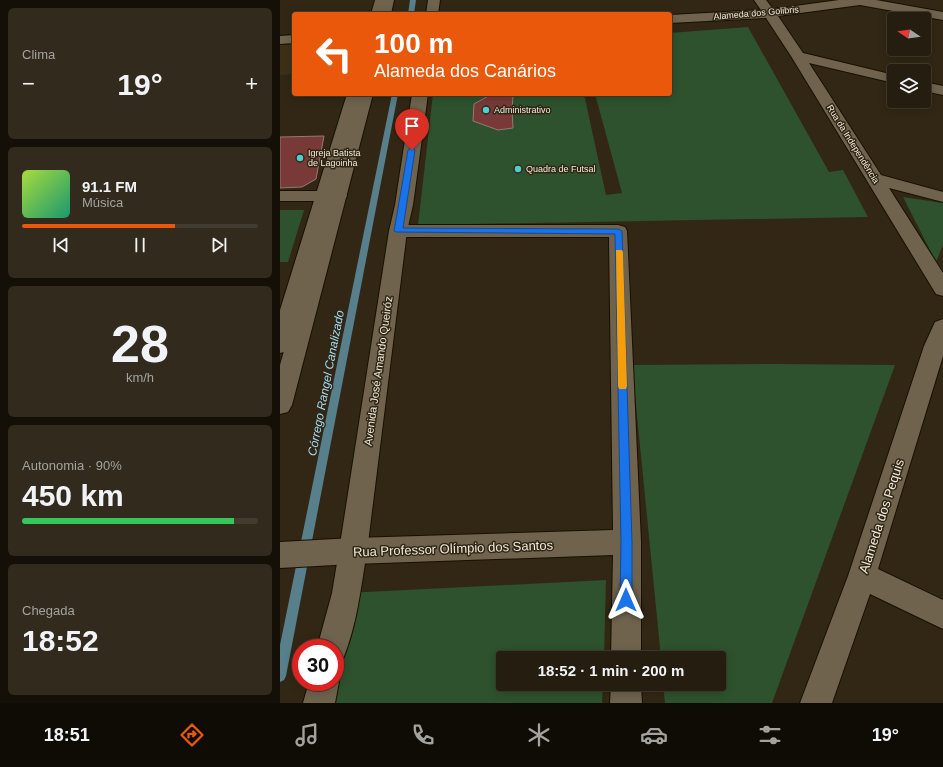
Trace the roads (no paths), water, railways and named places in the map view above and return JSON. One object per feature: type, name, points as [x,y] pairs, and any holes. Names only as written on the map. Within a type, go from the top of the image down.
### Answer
[{"type":"street","points":[[378,12],[381,0]]},
{"type":"street","points":[[385,12],[388,0]]},
{"type":"street","points":[[432,12],[434,0]]},
{"type":"street","name":"Rua da Independência","points":[[760,0],[768,14],[798,56],[943,289]]},
{"type":"street","name":"Alameda dos Golibris","points":[[672,19],[768,14],[863,0],[943,16]]},
{"type":"street","points":[[280,40],[292,39]]},
{"type":"street","points":[[798,56],[887,77]]},
{"type":"street","points":[[931,88],[943,91]]},
{"type":"street","points":[[280,405],[331,196],[354,96]]},
{"type":"street","points":[[280,345],[364,96]]},
{"type":"street","name":"Avenida José Amando Queiróz","points":[[334,639],[346,593],[342,551],[398,231],[420,96]]},
{"type":"street","points":[[875,178],[943,197]]},
{"type":"street","points":[[280,196],[331,196]]},
{"type":"street","points":[[398,231],[618,231],[627,542],[626,651]]},
{"type":"street","name":"Alameda dos Pequis","points":[[816,703],[862,576],[940,341]]},
{"type":"street","name":"Rua Professor Olímpio dos Santos","points":[[280,555],[342,551],[627,542]]},
{"type":"street","points":[[862,576],[943,615]]},
{"type":"street","points":[[319,703],[322,691]]},
{"type":"street","points":[[626,691],[626,703]]},
{"type":"waterway","name":"Córrego Rangel Canalizado","points":[[411,12],[413,0]]},
{"type":"waterway","name":"Córrego Rangel Canalizado","points":[[280,676],[395,96]]},
{"type":"place","name":"Administrativo","points":[[486,110]]},
{"type":"place","name":"Igreja Batista de Lagoinha","points":[[300,158]]},
{"type":"place","name":"Quadra de Futsal","points":[[518,169]]}]
